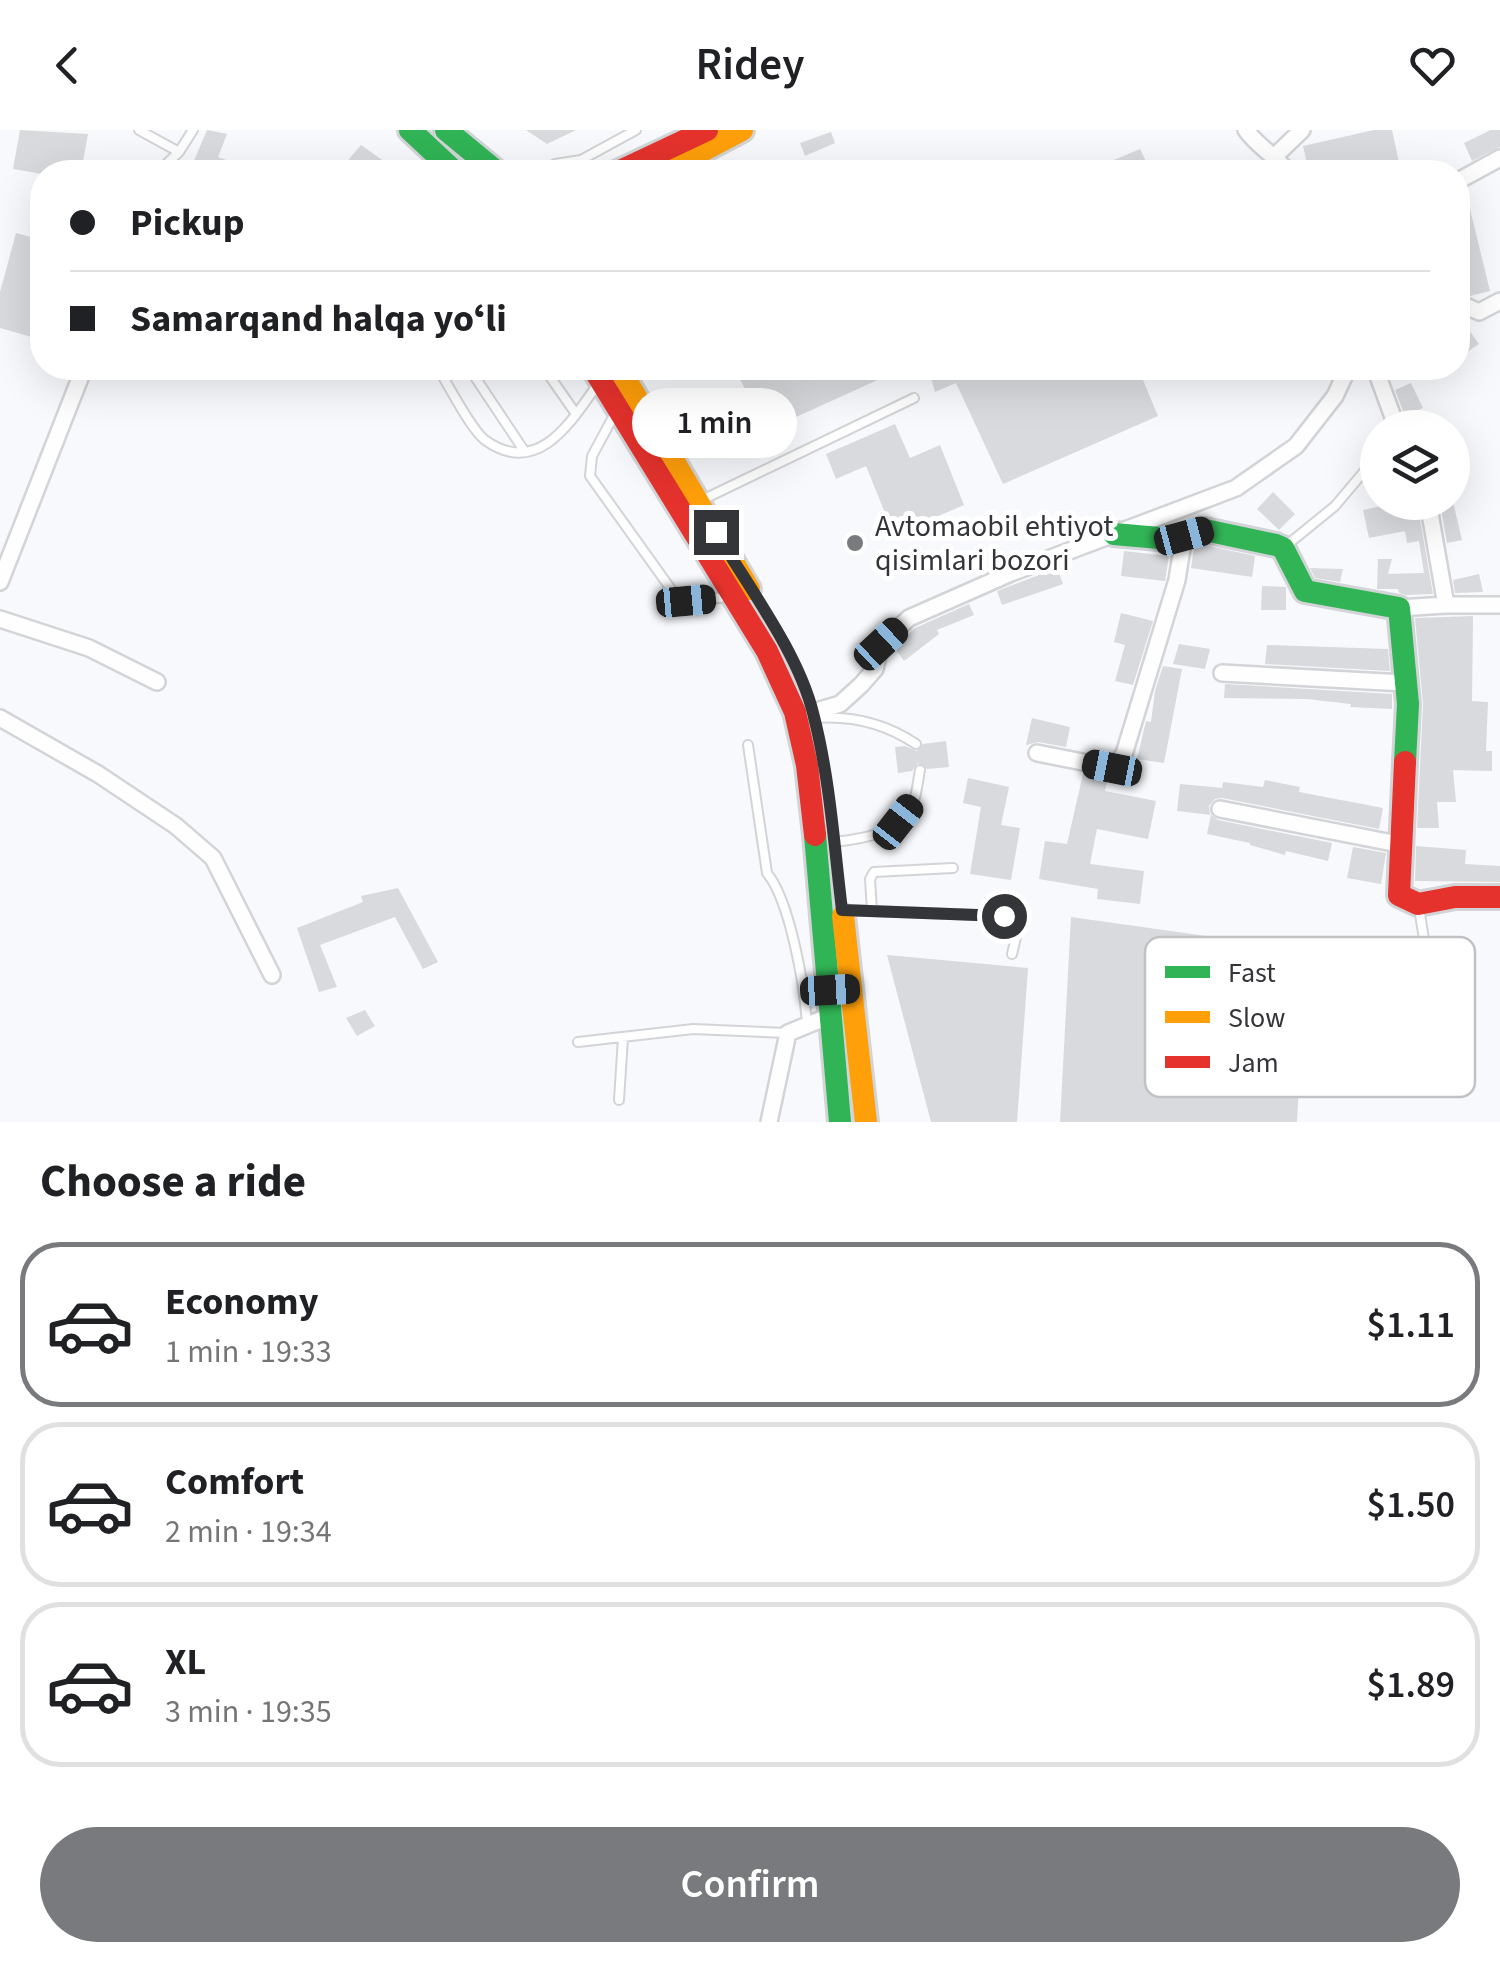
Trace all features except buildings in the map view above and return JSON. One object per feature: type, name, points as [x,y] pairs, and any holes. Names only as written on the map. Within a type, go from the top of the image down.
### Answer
[{"type":"main road","points":[[410,130],[439,160]]},
{"type":"main road","points":[[446,130],[482,160]]},
{"type":"main road","points":[[685,160],[742,130]]},
{"type":"main road","points":[[642,160],[701,131]]},
{"type":"main road","points":[[607,380],[617,410],[767,652],[795,712],[866,1122]]},
{"type":"main road","points":[[610,380],[698,502],[787,653],[814,715],[825,764],[842,910],[841,990],[832,1016],[840,1122]]},
{"type":"main road","points":[[1114,534],[1171,539],[1205,530],[1283,548],[1304,591],[1400,608],[1408,704],[1400,894],[1418,904],[1500,897]]},
{"type":"street","points":[[1246,130],[1258,147],[1279,160]]},
{"type":"street","points":[[1276,156],[1302,130]]},
{"type":"street","points":[[1470,174],[1500,158]]},
{"type":"street","points":[[1470,308],[1479,312],[1500,301]]},
{"type":"street","points":[[0,582],[79,380]]},
{"type":"street","points":[[814,715],[840,704],[861,685],[875,669],[881,644],[909,618],[1011,573],[1236,488],[1296,446],[1335,396],[1342,380]]},
{"type":"street","points":[[1379,380],[1390,410]]},
{"type":"street","points":[[1431,520],[1446,604]]},
{"type":"street","points":[[1037,753],[1112,768],[1124,754],[1177,580],[1184,536]]},
{"type":"street","points":[[1400,608],[1446,604],[1500,606]]},
{"type":"street","points":[[0,620],[88,648],[157,682]]},
{"type":"street","points":[[1222,673],[1404,683]]},
{"type":"street","points":[[0,718],[145,805],[214,858],[272,976]]},
{"type":"street","points":[[1220,808],[1403,845]]},
{"type":"street","points":[[769,1122],[788,1033],[832,1016]]},
{"type":"lane","points":[[139,130],[179,152]]},
{"type":"lane","points":[[171,160],[193,130]]},
{"type":"lane","points":[[580,160],[636,130]]},
{"type":"lane","points":[[446,380],[483,439],[524,452],[545,447],[576,414],[599,380]]},
{"type":"lane","points":[[476,380],[524,452]]},
{"type":"lane","points":[[552,380],[576,414]]},
{"type":"lane","points":[[698,502],[914,398]]},
{"type":"lane","points":[[617,410],[592,456],[590,476],[678,599],[731,598]]},
{"type":"lane","points":[[1283,548],[1335,506],[1360,477]]},
{"type":"lane","points":[[814,715],[844,716],[895,730],[916,744]]},
{"type":"lane","points":[[748,745],[766,872],[779,888],[801,978],[807,1026]]},
{"type":"lane","points":[[834,842],[870,838],[898,822],[912,804],[920,770]]},
{"type":"lane","points":[[872,911],[870,879],[874,872],[954,868]]},
{"type":"lane","points":[[1418,904],[1423,937]]},
{"type":"lane","points":[[842,910],[1004,916],[1017,933],[1012,954]]},
{"type":"lane","points":[[578,1042],[693,1028],[788,1033]]},
{"type":"lane","points":[[619,1100],[623,1038]]},
{"type":"traffic: fast","points":[[410,130],[442,160]]},
{"type":"traffic: fast","points":[[446,130],[482,160]]},
{"type":"traffic: fast","points":[[1114,534],[1171,539],[1205,530],[1276,545],[1283,548],[1305,591],[1399,608],[1408,704],[1405,762]]},
{"type":"traffic: fast","points":[[815,835],[840,1122]]},
{"type":"traffic: slow","points":[[685,160],[742,130]]},
{"type":"traffic: slow","points":[[626,380],[749,589]]},
{"type":"traffic: slow","points":[[843,916],[866,1122]]},
{"type":"traffic: jam","points":[[643,160],[707,130]]},
{"type":"traffic: jam","points":[[600,380],[767,651],[795,712],[807,765],[815,835]]},
{"type":"traffic: jam","points":[[1405,762],[1399,895],[1418,904],[1455,897],[1500,897]]},
{"type":"place","name":"Avtomaobil ehtiyot qisimlari bozori","points":[[855,543]]},
{"type":"route","points":[[716,532],[787,653],[813,712],[825,764],[842,910],[1004,916]]}]
